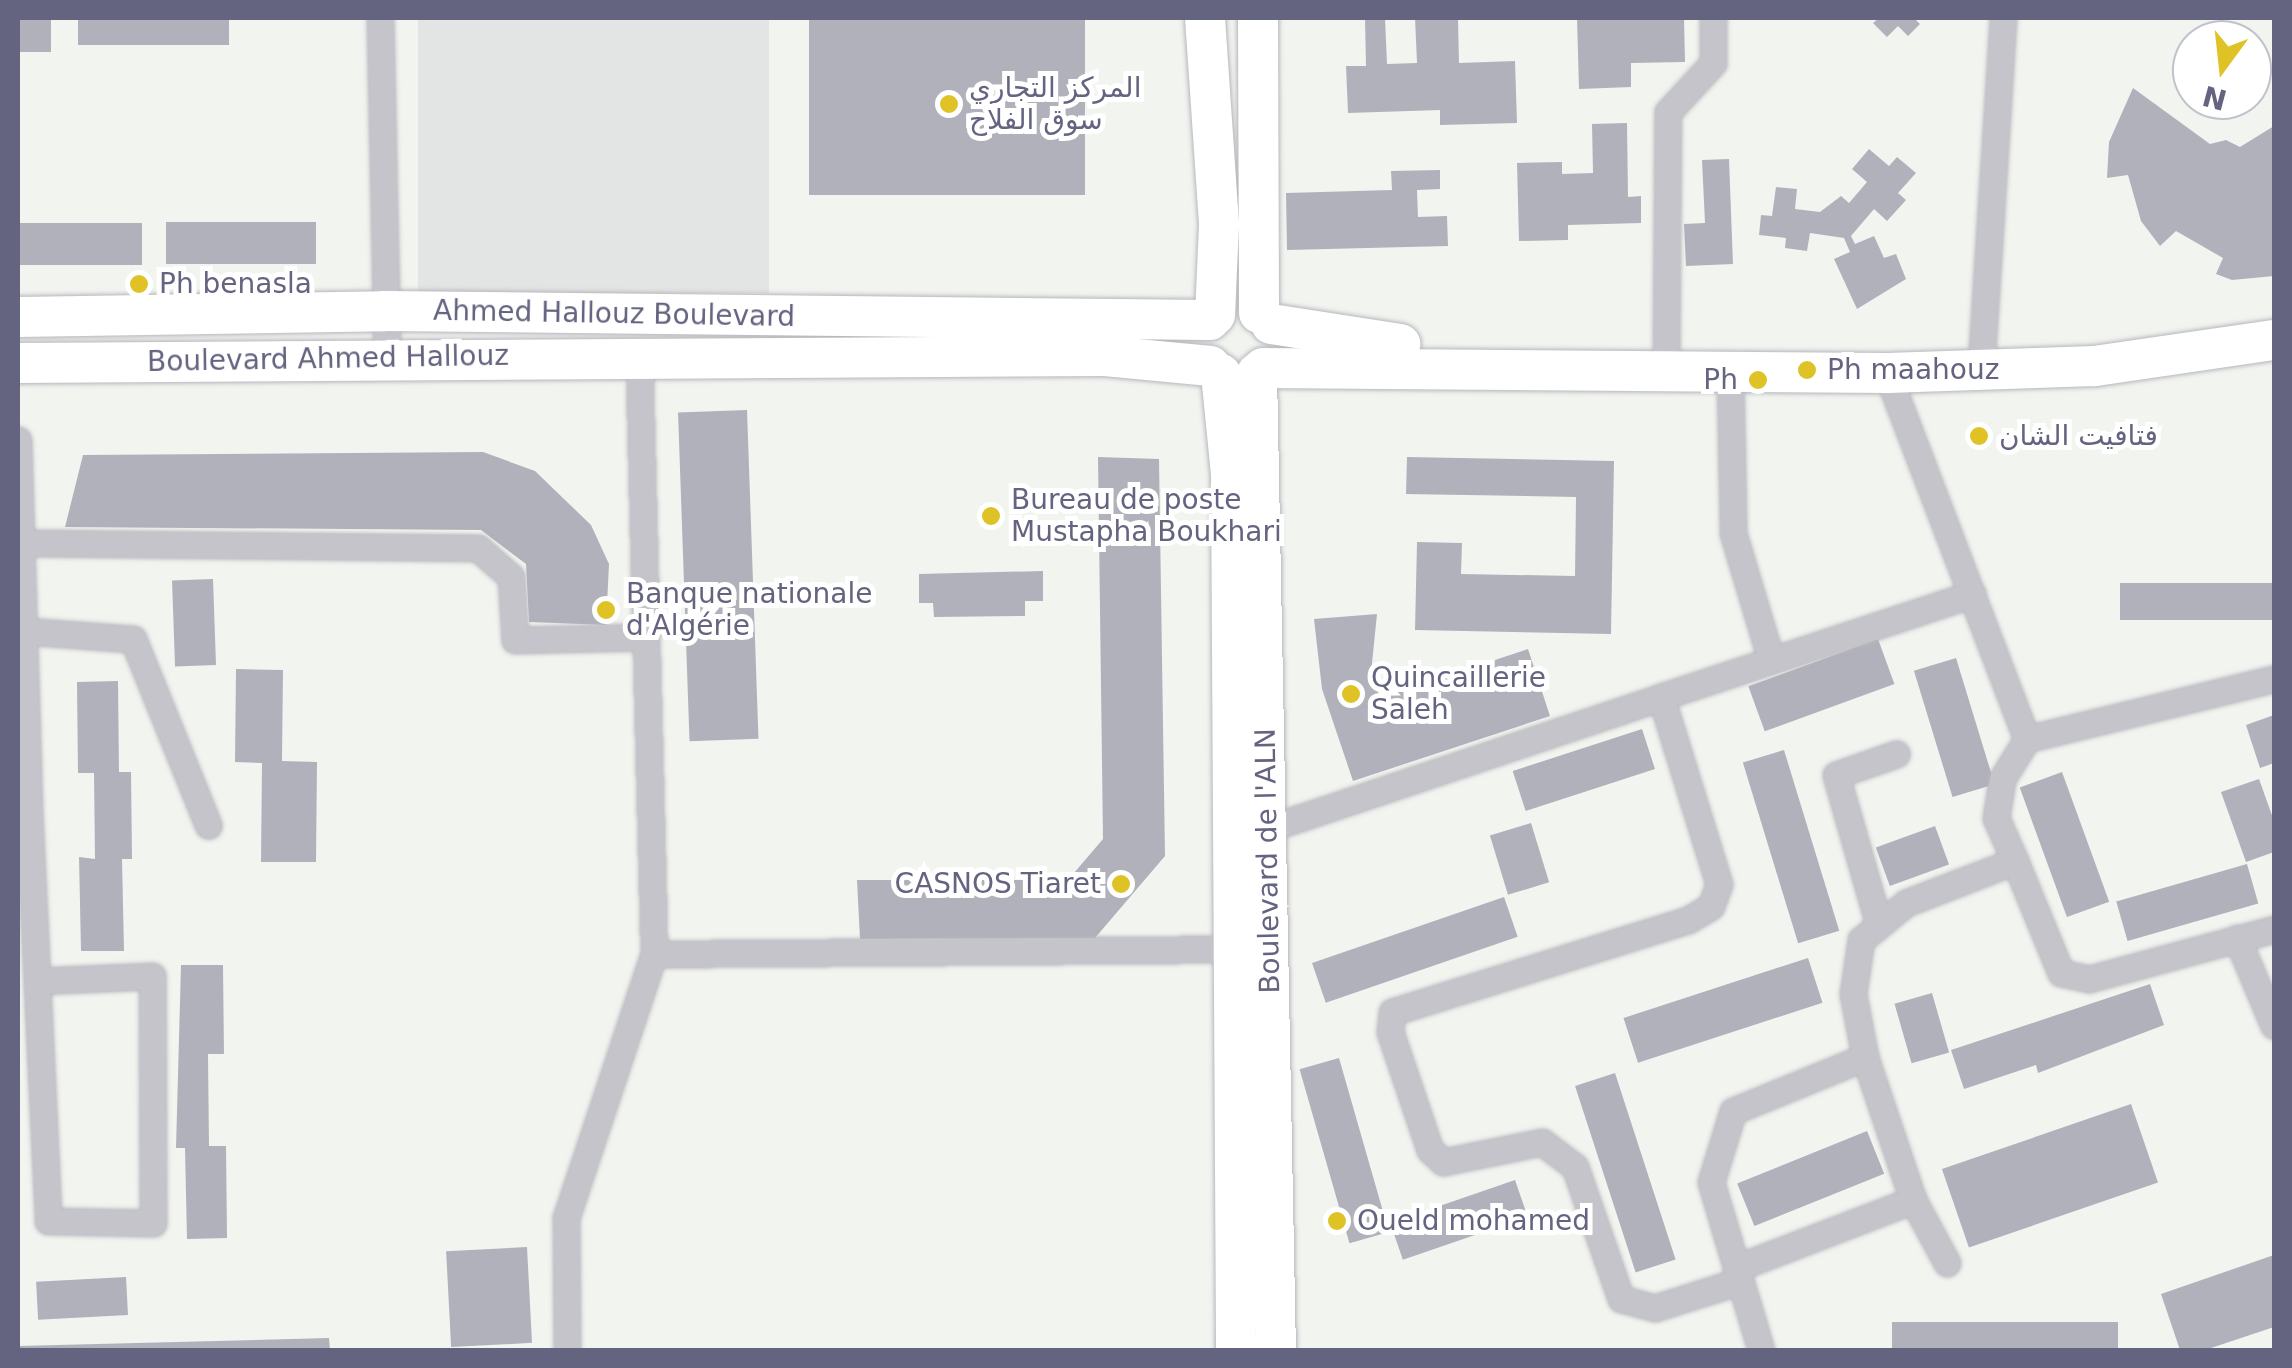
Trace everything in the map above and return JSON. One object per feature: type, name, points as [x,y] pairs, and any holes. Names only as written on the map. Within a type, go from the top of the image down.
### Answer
[{"type":"main road","points":[[1206,18],[1219,225],[1213,318],[1203,348],[1238,370],[1275,352],[1265,318],[1258,18]]},
{"type":"main road","points":[[1213,318],[1242,306],[1265,318],[1550,366],[1730,370],[1888,373],[2095,366],[2274,340]]},
{"type":"main road","name":"Ahmed Hallouz Boulevard","points":[[18,317],[386,312],[1213,318]]},
{"type":"main road","name":"Ahmed Hallouz Boulevard","points":[[639,356],[1105,356],[1238,370],[1313,364],[1550,366]]},
{"type":"main road","name":"Boulevard Ahmed Hallouz","points":[[18,363],[639,356]]},
{"type":"main road","points":[[1261,444],[1280,400],[1313,364]]},
{"type":"main road","name":"Boulevard de l'ALN","points":[[1238,370],[1261,444],[1276,1350]]},
{"type":"main road","name":"Boulevard de l'ALN","points":[[1236,1350],[1232,476],[1238,370]]},
{"type":"street","points":[[380,18],[387,358]]},
{"type":"street","points":[[1666,368],[1668,112],[1712,63],[1713,18]]},
{"type":"street","points":[[1982,368],[2002,18]]},
{"type":"street","points":[[567,1350],[566,1218],[654,954],[639,356]]},
{"type":"street","points":[[1730,370],[1733,533],[1771,660]]},
{"type":"street","points":[[1888,373],[2027,738]]},
{"type":"street","points":[[18,440],[23,812],[37,981],[48,1222],[153,1224],[152,976],[37,981]]},
{"type":"street","points":[[20,542],[478,548],[511,578],[515,640],[646,637]]},
{"type":"street","points":[[1267,829],[1972,594]]},
{"type":"street","points":[[23,631],[133,639],[208,824]]},
{"type":"street","points":[[2274,679],[2027,738],[2002,779],[1996,818],[2061,973],[2089,979],[2274,929]]},
{"type":"street","points":[[1660,697],[1719,884],[1711,906],[1688,920],[1392,1012],[1390,1032],[1430,1150],[1443,1162],[1542,1142],[1576,1167],[1621,1299],[1655,1308],[1913,1200]]},
{"type":"street","points":[[1879,925],[1836,776],[1896,754]]},
{"type":"street","points":[[1948,1263],[1913,1200],[1865,1057],[1853,994],[1861,940],[1906,903],[2014,861]]},
{"type":"street","points":[[2237,938],[2274,1026]]},
{"type":"street","points":[[654,954],[1234,949]]},
{"type":"street","points":[[1761,1350],[1711,1182],[1733,1111],[1865,1057]]},
{"type":"shaded area","points":[[418,18],[769,18],[769,293],[418,293]]},
{"type":"building","points":[[18,18],[51,18],[51,52],[18,52]]},
{"type":"building","points":[[78,18],[229,18],[229,45],[78,45]]},
{"type":"building","name":"المركز التجاري سوق الفلاح","points":[[809,18],[1085,18],[1085,195],[809,195]]},
{"type":"building","points":[[1365,18],[1385,18],[1387,64],[1417,63],[1415,18],[1458,18],[1459,63],[1515,61],[1517,123],[1440,125],[1440,110],[1348,113],[1346,66],[1366,66]]},
{"type":"building","points":[[1577,18],[1684,18],[1685,62],[1631,63],[1631,87],[1579,89]]},
{"type":"building","points":[[1879,18],[1914,18],[1920,24],[1908,36],[1898,26],[1887,37],[1873,23]]},
{"type":"building","points":[[2133,88],[2210,144],[2226,140],[2240,147],[2274,126],[2274,276],[2232,280],[2216,274],[2223,258],[2176,231],[2160,246],[2141,221],[2128,175],[2107,178],[2109,142]]},
{"type":"building","points":[[1627,123],[1628,197],[1641,196],[1641,223],[1568,225],[1568,240],[1519,241],[1517,163],[1562,162],[1562,174],[1593,173],[1592,124]]},
{"type":"building","points":[[1869,149],[1889,166],[1897,157],[1916,173],[1898,193],[1906,200],[1887,221],[1874,209],[1851,236],[1855,244],[1874,236],[1884,258],[1896,254],[1906,279],[1857,309],[1834,259],[1850,252],[1844,238],[1810,233],[1807,251],[1785,248],[1786,238],[1759,235],[1761,215],[1772,216],[1776,187],[1797,189],[1795,209],[1820,212],[1841,196],[1849,203],[1867,182],[1852,169]]},
{"type":"building","points":[[1729,159],[1733,264],[1686,266],[1684,224],[1705,223],[1702,160]]},
{"type":"building","points":[[1440,170],[1440,189],[1417,190],[1418,217],[1447,216],[1448,246],[1287,250],[1286,193],[1392,190],[1391,171]]},
{"type":"building","points":[[166,222],[316,222],[316,264],[166,264]]},
{"type":"building","points":[[18,223],[142,223],[142,265],[18,265]]},
{"type":"building","points":[[747,410],[758,739],[690,741],[678,412]]},
{"type":"building","points":[[483,452],[535,471],[591,525],[609,564],[606,625],[529,622],[526,564],[481,530],[65,527],[83,455]]},
{"type":"building","points":[[1098,457],[1159,459],[1165,856],[1095,938],[860,939],[857,880],[1068,880],[1103,839]]},
{"type":"building","points":[[1407,457],[1614,461],[1611,634],[1415,630],[1417,542],[1462,543],[1461,574],[1575,576],[1576,497],[1406,494]]},
{"type":"building","points":[[1043,571],[1043,601],[1025,601],[1025,616],[934,617],[933,603],[919,603],[919,574]]},
{"type":"building","points":[[213,579],[216,665],[175,666],[172,580]]},
{"type":"building","points":[[2120,583],[2274,583],[2274,620],[2120,620]]},
{"type":"building","points":[[1377,614],[1371,673],[1380,698],[1528,649],[1550,716],[1353,781],[1322,689],[1314,619]]},
{"type":"building","points":[[1878,639],[1894,684],[1765,731],[1748,686]]},
{"type":"building","points":[[1956,658],[1995,784],[1953,797],[1914,671]]},
{"type":"building","points":[[236,669],[283,670],[282,761],[317,762],[316,862],[261,862],[262,763],[235,762]]},
{"type":"building","points":[[118,681],[119,772],[131,772],[132,859],[122,859],[124,951],[81,951],[79,857],[95,859],[94,773],[78,773],[77,682]]},
{"type":"building","points":[[2274,715],[2274,763],[2260,768],[2246,725]]},
{"type":"building","points":[[1642,729],[1655,769],[1526,811],[1513,771]]},
{"type":"building","points":[[1784,750],[1839,931],[1798,943],[1743,763]]},
{"type":"building","points":[[2062,772],[2109,902],[2067,917],[2020,787]]},
{"type":"building","points":[[2259,779],[2274,821],[2274,852],[2246,862],[2221,792]]},
{"type":"building","points":[[1531,823],[1549,882],[1508,895],[1490,836]]},
{"type":"building","points":[[1935,826],[1949,865],[1890,886],[1876,848]]},
{"type":"building","points":[[2247,864],[2258,903],[2128,941],[2116,901]]},
{"type":"building","points":[[1504,897],[1518,937],[1326,1003],[1312,963]]},
{"type":"building","points":[[1808,958],[1823,1003],[1638,1063],[1623,1018]]},
{"type":"building","points":[[181,965],[223,965],[224,1054],[208,1054],[209,1146],[226,1146],[227,1238],[187,1239],[185,1148],[176,1148]]},
{"type":"building","points":[[2150,984],[2164,1025],[2038,1073],[2036,1065],[1964,1089],[1951,1050]]},
{"type":"building","points":[[1932,993],[1949,1053],[1912,1063],[1895,1004]]},
{"type":"building","points":[[1339,1058],[1389,1232],[1349,1243],[1300,1069]]},
{"type":"building","points":[[1615,1073],[1676,1259],[1636,1272],[1575,1086]]},
{"type":"building","points":[[2131,1104],[2158,1182],[1969,1248],[1942,1169]]},
{"type":"building","points":[[1867,1131],[1884,1174],[1754,1226],[1737,1183]]},
{"type":"building","points":[[1515,1180],[1528,1217],[1403,1260],[1390,1223]]},
{"type":"building","points":[[527,1247],[532,1343],[451,1347],[446,1251]]},
{"type":"building","points":[[2274,1255],[2274,1327],[2205,1350],[2180,1350],[2161,1294]]},
{"type":"building","points":[[126,1277],[128,1315],[38,1320],[36,1282]]},
{"type":"building","points":[[1892,1322],[2118,1322],[2118,1350],[1892,1350]]},
{"type":"building","points":[[329,1338],[330,1350],[18,1350],[18,1346]]},
{"type":"place","name":"المركز التجاري سوق الفلاح","points":[[949,104]]},
{"type":"place","name":"Ph benasla","points":[[139,284]]},
{"type":"place","name":"Ph maahouz","points":[[1807,370]]},
{"type":"place","name":"Ph","points":[[1758,380]]},
{"type":"place","name":"فتافيت الشان","points":[[1979,436]]},
{"type":"place","name":"Bureau de poste Mustapha Boukhari","points":[[991,516]]},
{"type":"place","name":"Banque nationale d'Algérie","points":[[606,610]]},
{"type":"place","name":"Quincaillerie Saleh","points":[[1351,694]]},
{"type":"place","name":"CASNOS Tiaret","points":[[1121,884]]},
{"type":"place","name":"Oueld mohamed","points":[[1337,1221]]}]
